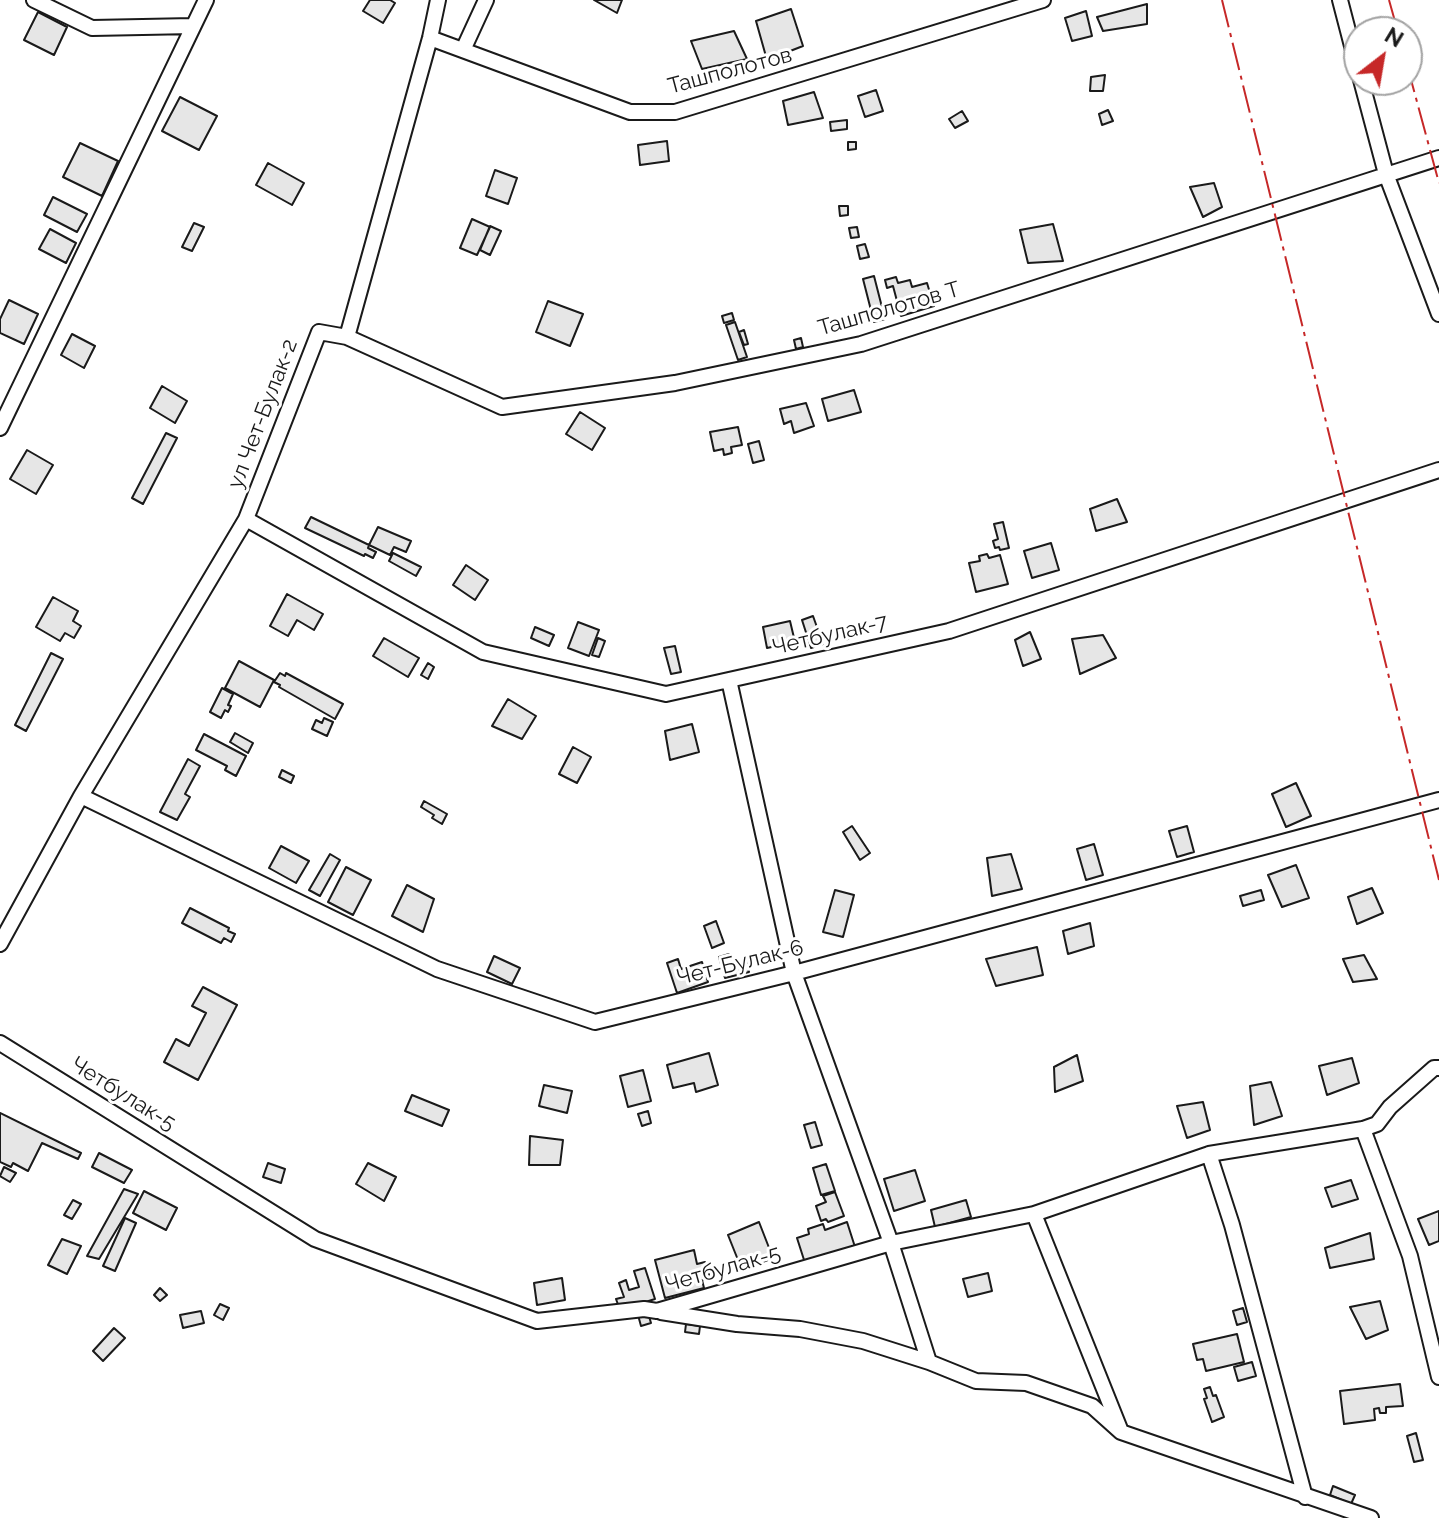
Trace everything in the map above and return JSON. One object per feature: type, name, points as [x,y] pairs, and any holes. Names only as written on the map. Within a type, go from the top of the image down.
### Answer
[{"type":"street","points":[[34,0],[92,28],[193,26]]},
{"type":"street","points":[[0,428],[206,0]]},
{"type":"street","points":[[347,337],[438,0]]},
{"type":"street","points":[[463,50],[486,0]]},
{"type":"street","name":"Ташполотов","points":[[430,38],[630,112],[675,112],[1043,0]]},
{"type":"street","points":[[1365,96],[1386,174],[1439,314]]},
{"type":"street","name":"Ташполотов Т","points":[[347,337],[502,407],[675,383],[861,344],[1439,158]]},
{"type":"street","name":"ул Чет-Булак-2","points":[[0,944],[81,796],[246,519],[319,332],[347,337]]},
{"type":"street","name":"Четбулак-7","points":[[246,519],[483,652],[666,694],[949,631],[1439,470]]},
{"type":"street","points":[[729,680],[794,973],[891,1243],[929,1362]]},
{"type":"street","name":"Чет-Булак-6","points":[[81,796],[437,969],[595,1022],[794,973],[1439,800]]},
{"type":"street","name":"Четбулак-5","points":[[0,1043],[315,1239],[537,1321],[644,1309],[657,1311],[891,1243],[1034,1214],[1209,1154],[1363,1129]]},
{"type":"street","points":[[1439,1068],[1434,1068],[1390,1107],[1377,1124],[1363,1129],[1410,1256],[1439,1377]]},
{"type":"street","points":[[1209,1154],[1232,1225],[1305,1497]]},
{"type":"street","points":[[1034,1214],[1121,1432]]},
{"type":"street","points":[[657,1311],[737,1324],[800,1329],[863,1341],[976,1381],[1026,1383],[1092,1406],[1121,1432],[1371,1518]]},
{"type":"building","points":[[370,0],[395,3],[383,23],[363,11]]},
{"type":"building","points":[[594,0],[622,0],[617,13]]},
{"type":"building","points":[[1147,4],[1147,24],[1103,31],[1097,17]]},
{"type":"building","points":[[791,9],[803,46],[767,60],[756,21]]},
{"type":"building","points":[[1086,11],[1092,36],[1072,41],[1065,18]]},
{"type":"building","points":[[38,12],[67,27],[54,55],[24,40]]},
{"type":"building","points":[[734,31],[747,59],[702,69],[691,41]]},
{"type":"building","points":[[1105,75],[1103,91],[1090,91],[1091,77]]},
{"type":"building","points":[[876,90],[883,111],[865,117],[858,96]]},
{"type":"building","points":[[814,92],[823,118],[788,125],[783,101]]},
{"type":"building","points":[[180,97],[217,116],[199,150],[162,131]]},
{"type":"building","points":[[1108,110],[1113,121],[1102,125],[1099,114]]},
{"type":"building","points":[[962,111],[968,121],[955,128],[949,119]]},
{"type":"building","points":[[847,120],[847,129],[831,131],[830,122]]},
{"type":"building","points":[[667,141],[669,161],[640,165],[638,145]]},
{"type":"building","points":[[848,142],[856,142],[856,149],[848,150]]},
{"type":"building","points":[[80,143],[118,161],[102,196],[63,177]]},
{"type":"building","points":[[268,163],[304,183],[292,205],[256,185]]},
{"type":"building","points":[[495,170],[517,178],[508,204],[486,196]]},
{"type":"building","points":[[1214,183],[1222,207],[1203,217],[1190,187]]},
{"type":"building","points":[[53,197],[87,214],[77,232],[44,215]]},
{"type":"building","points":[[839,206],[848,206],[848,215],[840,216]]},
{"type":"building","points":[[472,219],[490,227],[477,255],[460,248]]},
{"type":"building","points":[[194,223],[204,227],[192,251],[182,247]]},
{"type":"building","points":[[1053,224],[1063,261],[1028,263],[1020,230]]},
{"type":"building","points":[[490,226],[501,231],[490,255],[480,250]]},
{"type":"building","points":[[857,227],[859,237],[851,238],[849,228]]},
{"type":"building","points":[[50,229],[76,243],[66,263],[39,249]]},
{"type":"building","points":[[865,244],[869,257],[860,259],[857,246]]},
{"type":"building","points":[[874,276],[885,319],[874,322],[863,279]]},
{"type":"building","points":[[896,277],[898,283],[910,280],[912,287],[927,283],[934,306],[901,316],[893,286],[887,288],[885,280]]},
{"type":"building","points":[[9,300],[38,314],[24,344],[0,333],[0,319]]},
{"type":"building","points":[[548,301],[583,314],[570,346],[536,332]]},
{"type":"building","points":[[732,313],[734,320],[724,323],[722,316]]},
{"type":"building","points":[[735,322],[747,357],[738,360],[726,325]]},
{"type":"building","points":[[744,330],[748,344],[744,345],[739,332]]},
{"type":"building","points":[[72,334],[95,346],[84,368],[61,355]]},
{"type":"building","points":[[801,338],[803,347],[796,349],[794,340]]},
{"type":"building","points":[[162,386],[187,401],[175,423],[150,408]]},
{"type":"building","points":[[854,390],[861,412],[828,421],[822,399]]},
{"type":"building","points":[[806,403],[814,426],[794,433],[791,421],[784,424],[780,409]]},
{"type":"building","points":[[580,412],[605,428],[592,450],[566,434]]},
{"type":"building","points":[[738,427],[742,445],[731,447],[732,453],[724,455],[723,449],[714,451],[710,432]]},
{"type":"building","points":[[166,433],[177,438],[143,504],[132,498]]},
{"type":"building","points":[[759,441],[764,460],[753,463],[748,444]]},
{"type":"building","points":[[27,450],[53,465],[36,494],[10,479]]},
{"type":"building","points":[[1117,499],[1127,522],[1096,531],[1090,509]]},
{"type":"building","points":[[311,517],[369,545],[368,548],[376,552],[373,558],[305,528]]},
{"type":"building","points":[[1003,522],[1009,548],[1000,550],[999,547],[995,548],[993,541],[998,539],[994,524]]},
{"type":"building","points":[[378,527],[411,541],[406,552],[394,547],[390,555],[369,545]]},
{"type":"building","points":[[1051,543],[1059,570],[1032,578],[1024,551]]},
{"type":"building","points":[[393,553],[421,567],[416,576],[389,561]]},
{"type":"building","points":[[987,554],[989,558],[1000,555],[1008,584],[976,592],[969,563],[980,561],[979,556]]},
{"type":"building","points":[[466,565],[488,580],[475,600],[453,585]]},
{"type":"building","points":[[287,594],[323,614],[314,630],[297,620],[288,636],[270,626]]},
{"type":"building","points":[[53,597],[78,611],[73,621],[81,626],[74,638],[65,633],[60,641],[36,627]]},
{"type":"building","points":[[813,616],[823,644],[811,648],[802,620]]},
{"type":"building","points":[[790,621],[795,642],[767,648],[763,627]]},
{"type":"building","points":[[578,622],[599,630],[589,656],[568,648]]},
{"type":"building","points":[[535,627],[554,635],[549,646],[531,638]]},
{"type":"building","points":[[861,627],[863,635],[844,640],[842,632]]},
{"type":"building","points":[[1030,632],[1041,659],[1023,666],[1015,640]]},
{"type":"building","points":[[1103,635],[1116,658],[1080,674],[1072,639]]},
{"type":"building","points":[[384,638],[419,658],[408,677],[373,656]]},
{"type":"building","points":[[598,638],[605,641],[599,657],[592,655]]},
{"type":"building","points":[[675,646],[681,672],[671,674],[664,648]]},
{"type":"building","points":[[51,653],[63,659],[26,731],[15,725]]},
{"type":"building","points":[[239,661],[274,680],[260,707],[225,688]]},
{"type":"building","points":[[428,663],[434,667],[428,679],[421,675]]},
{"type":"building","points":[[280,673],[285,676],[286,673],[343,704],[335,719],[279,687],[274,682]]},
{"type":"building","points":[[222,688],[233,694],[228,712],[225,710],[221,718],[210,712]]},
{"type":"building","points":[[508,699],[536,716],[522,739],[492,726]]},
{"type":"building","points":[[324,718],[333,722],[327,736],[312,729],[316,720],[322,723]]},
{"type":"building","points":[[692,724],[699,752],[670,760],[665,731]]},
{"type":"building","points":[[235,733],[253,743],[248,753],[230,742]]},
{"type":"building","points":[[204,734],[246,756],[236,776],[225,770],[227,766],[196,750]]},
{"type":"building","points":[[573,747],[591,757],[577,783],[559,774]]},
{"type":"building","points":[[188,759],[200,766],[185,794],[190,797],[177,820],[160,812]]},
{"type":"building","points":[[282,770],[294,776],[291,783],[279,777]]},
{"type":"building","points":[[1296,783],[1311,816],[1286,827],[1272,794]]},
{"type":"building","points":[[424,801],[447,814],[442,824],[421,807]]},
{"type":"building","points":[[852,826],[870,853],[860,860],[843,832]]},
{"type":"building","points":[[1187,826],[1194,852],[1177,857],[1169,831]]},
{"type":"building","points":[[1094,844],[1103,875],[1086,880],[1077,849]]},
{"type":"building","points":[[281,846],[309,861],[296,883],[269,868]]},
{"type":"building","points":[[330,854],[340,860],[320,896],[309,890]]},
{"type":"building","points":[[1011,854],[1022,889],[992,896],[987,858]]},
{"type":"building","points":[[1296,865],[1309,898],[1282,907],[1268,875]]},
{"type":"building","points":[[346,867],[371,880],[353,915],[328,902]]},
{"type":"building","points":[[407,885],[434,899],[423,932],[392,916]]},
{"type":"building","points":[[1372,888],[1383,913],[1357,924],[1348,897]]},
{"type":"building","points":[[835,890],[854,895],[843,937],[823,932]]},
{"type":"building","points":[[1261,890],[1264,900],[1243,906],[1240,896]]},
{"type":"building","points":[[190,908],[229,928],[228,931],[235,934],[231,942],[224,938],[221,943],[182,923]]},
{"type":"building","points":[[716,921],[724,943],[712,948],[704,926]]},
{"type":"building","points":[[1090,923],[1094,946],[1068,954],[1063,931]]},
{"type":"building","points":[[1037,947],[1043,975],[996,986],[986,959]]},
{"type":"building","points":[[729,954],[732,965],[747,961],[749,972],[725,978],[719,957]]},
{"type":"building","points":[[1364,955],[1377,979],[1353,982],[1343,959]]},
{"type":"building","points":[[494,956],[520,968],[512,984],[487,972]]},
{"type":"building","points":[[678,959],[681,969],[702,962],[708,982],[677,993],[667,963]]},
{"type":"building","points":[[203,987],[237,1005],[198,1080],[164,1062],[176,1039],[189,1046],[206,1013],[192,1006]]},
{"type":"building","points":[[709,1053],[718,1085],[696,1092],[694,1083],[673,1088],[667,1065]]},
{"type":"building","points":[[1077,1055],[1083,1081],[1055,1092],[1054,1067]]},
{"type":"building","points":[[1352,1058],[1359,1083],[1327,1095],[1319,1066]]},
{"type":"building","points":[[643,1070],[651,1101],[628,1107],[620,1076]]},
{"type":"building","points":[[1271,1082],[1282,1116],[1254,1125],[1250,1086]]},
{"type":"building","points":[[544,1085],[572,1091],[567,1113],[539,1106]]},
{"type":"building","points":[[412,1095],[449,1110],[442,1126],[405,1111]]},
{"type":"building","points":[[1203,1102],[1210,1130],[1187,1138],[1177,1106]]},
{"type":"building","points":[[648,1111],[651,1123],[642,1126],[638,1114]]},
{"type":"building","points":[[0,1113],[81,1153],[78,1159],[42,1143],[28,1171],[13,1163],[11,1167],[0,1162]]},
{"type":"building","points":[[815,1122],[822,1145],[811,1148],[804,1125]]},
{"type":"building","points":[[530,1136],[563,1140],[560,1165],[529,1165]]},
{"type":"building","points":[[99,1153],[132,1170],[124,1183],[92,1167]]},
{"type":"building","points":[[268,1163],[285,1169],[281,1183],[263,1177]]},
{"type":"building","points":[[368,1163],[396,1177],[384,1201],[356,1184]]},
{"type":"building","points":[[826,1164],[835,1191],[821,1195],[813,1168]]},
{"type":"building","points":[[4,1167],[16,1173],[10,1182],[0,1176]]},
{"type":"building","points":[[915,1170],[925,1201],[894,1211],[884,1179]]},
{"type":"building","points":[[1351,1180],[1358,1199],[1332,1207],[1325,1188]]},
{"type":"building","points":[[124,1189],[138,1194],[99,1259],[87,1256]]},
{"type":"building","points":[[144,1191],[177,1208],[166,1230],[133,1213]]},
{"type":"building","points":[[835,1192],[844,1216],[828,1222],[826,1219],[821,1221],[816,1206],[826,1202],[823,1196]]},
{"type":"building","points":[[73,1200],[81,1204],[72,1219],[64,1215]]},
{"type":"building","points":[[966,1200],[971,1217],[935,1227],[931,1210]]},
{"type":"building","points":[[1439,1211],[1439,1241],[1429,1245],[1418,1219]]},
{"type":"building","points":[[125,1218],[136,1223],[115,1271],[103,1266]]},
{"type":"building","points":[[759,1222],[773,1258],[742,1270],[728,1235]]},
{"type":"building","points":[[847,1222],[855,1247],[805,1263],[797,1238],[809,1234],[808,1229],[823,1224],[825,1230]]},
{"type":"building","points":[[1370,1233],[1374,1259],[1330,1268],[1325,1248]]},
{"type":"building","points":[[62,1239],[81,1246],[67,1274],[48,1265]]},
{"type":"building","points":[[694,1250],[697,1264],[705,1262],[710,1278],[702,1280],[704,1288],[665,1298],[655,1260]]},
{"type":"building","points":[[645,1268],[655,1299],[620,1310],[616,1299],[624,1297],[619,1283],[626,1280],[629,1290],[639,1287],[634,1271]]},
{"type":"building","points":[[988,1273],[992,1291],[968,1297],[963,1279]]},
{"type":"building","points":[[562,1278],[565,1300],[537,1305],[534,1283]]},
{"type":"building","points":[[160,1288],[167,1295],[160,1301],[154,1295]]},
{"type":"building","points":[[1380,1301],[1388,1330],[1366,1339],[1350,1307]]},
{"type":"building","points":[[220,1304],[229,1308],[223,1320],[214,1315]]},
{"type":"building","points":[[1243,1308],[1247,1322],[1237,1325],[1233,1311]]},
{"type":"building","points":[[201,1311],[204,1323],[183,1328],[180,1315]]},
{"type":"building","points":[[648,1313],[651,1323],[641,1326],[638,1315]]},
{"type":"building","points":[[686,1324],[700,1326],[699,1334],[685,1332]]},
{"type":"building","points":[[114,1328],[125,1338],[103,1361],[93,1351]]},
{"type":"building","points":[[1237,1334],[1244,1362],[1206,1371],[1203,1359],[1197,1360],[1193,1344]]},
{"type":"building","points":[[1252,1362],[1256,1376],[1238,1381],[1234,1367]]},
{"type":"building","points":[[1400,1384],[1403,1406],[1386,1407],[1386,1413],[1380,1413],[1379,1408],[1374,1409],[1375,1420],[1344,1424],[1340,1391]]},
{"type":"building","points":[[1210,1387],[1224,1417],[1212,1422],[1204,1399],[1207,1398],[1204,1389]]},
{"type":"building","points":[[1416,1433],[1423,1460],[1414,1462],[1407,1436]]},
{"type":"building","points":[[1333,1486],[1355,1495],[1351,1504],[1330,1495]]},
{"type":"power","points":[[1222,0],[1439,880]]},
{"type":"power","points":[[1389,0],[1394,16]]},
{"type":"power","points":[[1415,96],[1439,183]]}]
